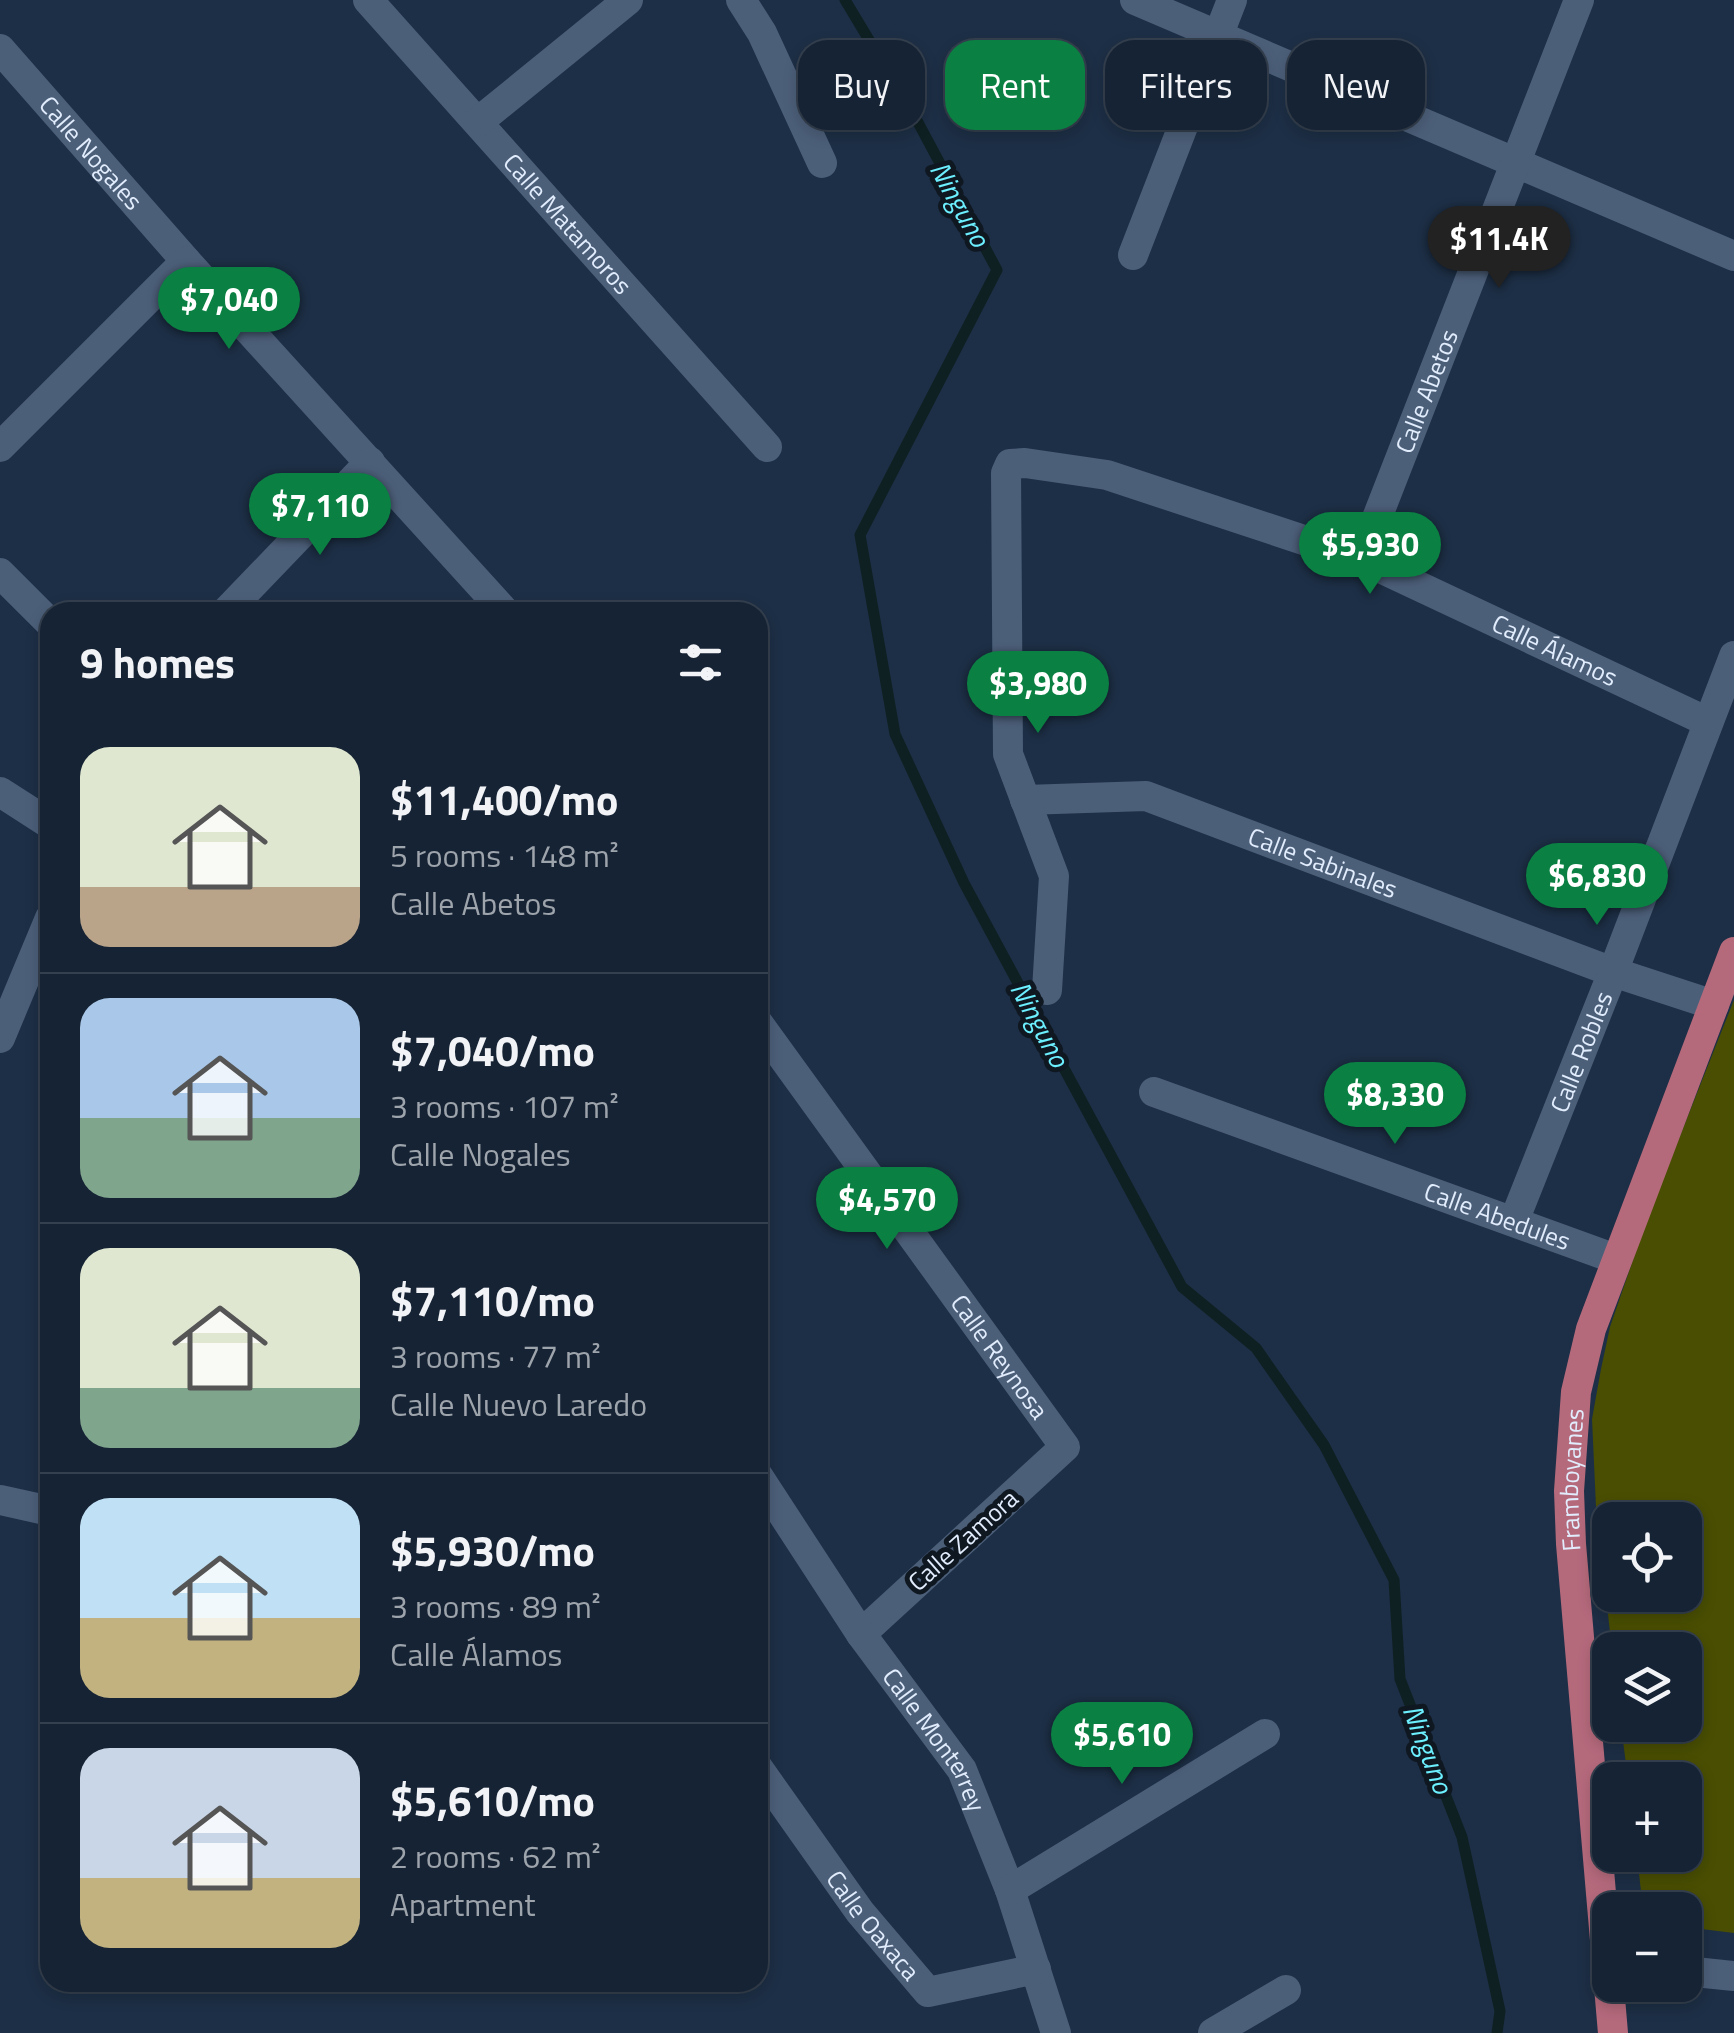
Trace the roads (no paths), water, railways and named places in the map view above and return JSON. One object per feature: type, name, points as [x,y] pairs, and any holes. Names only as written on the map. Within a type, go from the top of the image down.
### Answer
[{"type":"main road","name":"Framboyanes","points":[[1602,1892],[1570,1544],[1569,1491],[1576,1392],[1591,1329],[1616,1258],[1734,952]]},
{"type":"main road","name":"Framboyanes","points":[[1611,2002],[1613,2033]]},
{"type":"street","name":"Calle Matamoros","points":[[368,0],[767,447]]},
{"type":"street","points":[[478,122],[628,0]]},
{"type":"street","points":[[741,0],[762,33],[822,163]]},
{"type":"street","points":[[1135,0],[1734,256]]},
{"type":"street","points":[[1133,255],[1232,0]]},
{"type":"street","name":"Calle Abetos","points":[[1361,559],[1579,0]]},
{"type":"street","name":"Calle Nogales","points":[[2,55],[496,602]]},
{"type":"street","points":[[0,447],[186,262]]},
{"type":"street","points":[[236,602],[370,462]]},
{"type":"street","name":"Calle Álamos","points":[[1025,800],[1008,754],[1006,473],[1010,464],[1108,475],[1361,559],[1708,722]]},
{"type":"street","points":[[0,573],[40,612]]},
{"type":"street","name":"Calle Robles","points":[[1514,1222],[1734,656]]},
{"type":"street","points":[[0,792],[40,818]]},
{"type":"street","name":"Calle Sabinales","points":[[1025,800],[1146,796],[1613,972],[1714,1005]]},
{"type":"street","points":[[1025,800],[1054,876],[1047,990]]},
{"type":"street","points":[[0,1038],[40,942]]},
{"type":"street","name":"Calle Reynosa","points":[[768,1036],[1065,1447]]},
{"type":"street","name":"Calle Abedules","points":[[1154,1092],[1616,1258]]},
{"type":"street","name":"Calle Zamora","points":[[861,1634],[1065,1447]]},
{"type":"street","name":"Calle Monterrey","points":[[768,1501],[962,1770],[1010,1890],[1056,2033]]},
{"type":"street","points":[[2,1506],[40,1510]]},
{"type":"street","points":[[1010,1890],[1265,1734]]},
{"type":"street","name":"Calle Oaxaca","points":[[768,1782],[860,1912],[928,1992],[1036,1970]]},
{"type":"street","points":[[1702,1972],[1734,1976]]},
{"type":"street","points":[[1213,2033],[1286,1990]]},
{"type":"waterway","name":"Ninguno","points":[[845,0],[913,113],[997,270],[860,535],[895,734],[964,883],[1182,1287],[1256,1348],[1324,1445],[1394,1580],[1400,1679],[1462,1837],[1500,2011],[1497,2033]]}]
